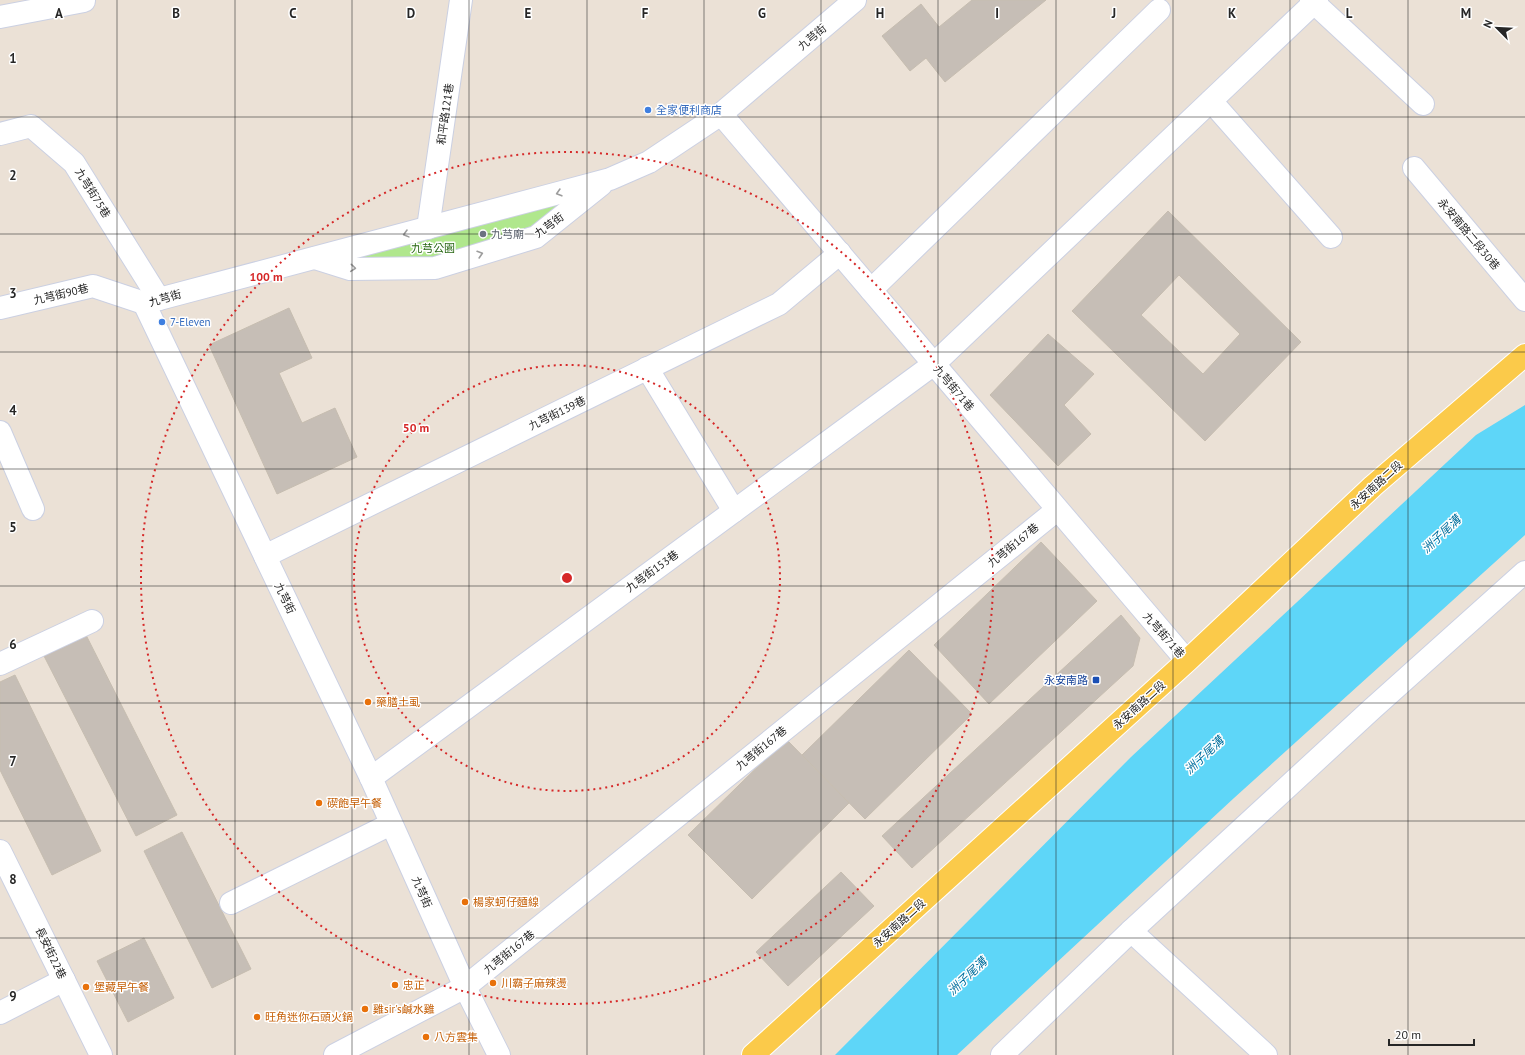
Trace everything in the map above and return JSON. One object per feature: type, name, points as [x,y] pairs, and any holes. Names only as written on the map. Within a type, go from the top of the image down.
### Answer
[{"type":"main road","name":"永安南路二段","points":[[753,1055],[1187,661],[1373,486],[1525,355]]},
{"type":"street","points":[[0,17],[84,2],[84,0]]},
{"type":"street","name":"和平路121巷","points":[[428,228],[461,0]]},
{"type":"street","name":"九芎街","points":[[499,1055],[465,987],[370,778],[265,556],[152,301],[610,179],[649,162],[721,114],[855,0]]},
{"type":"street","points":[[1314,1],[1423,104]]},
{"type":"street","name":"九芎街153巷","points":[[370,778],[934,364],[1314,1]]},
{"type":"street","points":[[871,290],[1159,10]]},
{"type":"street","points":[[1211,101],[1331,237]]},
{"type":"street","name":"九芎街71巷","points":[[721,114],[1187,661]]},
{"type":"street","name":"九芎街75巷","points":[[0,134],[31,126],[74,163],[152,301]]},
{"type":"street","name":"永安南路二段30巷","points":[[1414,168],[1525,300]]},
{"type":"street","name":"九芎街","points":[[315,258],[350,268],[435,268],[536,237],[610,179]]},
{"type":"street","name":"九芎街139巷","points":[[265,556],[779,304],[840,254]]},
{"type":"street","name":"九芎街90巷","points":[[0,308],[93,286],[152,301]]},
{"type":"street","points":[[647,368],[734,511]]},
{"type":"street","points":[[0,432],[34,509]]},
{"type":"street","name":"九芎街167巷","points":[[335,1055],[465,987],[1057,510]]},
{"type":"street","points":[[1002,1055],[1131,931],[1372,709],[1525,572]]},
{"type":"street","points":[[0,664],[92,621]]},
{"type":"street","points":[[231,903],[391,824]]},
{"type":"street","name":"長安街22巷","points":[[0,851],[101,1055]]},
{"type":"street","points":[[1131,931],[1266,1055]]},
{"type":"street","points":[[0,1014],[64,980]]},
{"type":"green space","name":"九芎公園","points":[[601,186],[536,237],[435,268],[323,256]]},
{"type":"water","name":"洲子尾溝","points":[[1525,405],[1525,535],[1234,798],[957,1055],[835,1055],[1131,757],[1476,435]]},
{"type":"building","points":[[972,0],[1046,0],[945,82],[926,58],[910,71],[882,36],[921,4],[939,27]]},
{"type":"building","points":[[1168,211],[1301,342],[1205,441],[1072,311]],"holes":[[[1179,275],[1240,334],[1203,374],[1141,315]]]},
{"type":"building","points":[[289,308],[312,358],[279,373],[302,423],[335,408],[357,457],[277,494],[209,345]]},
{"type":"building","points":[[1048,334],[1094,374],[1064,405],[1091,434],[1058,466],[990,395]]},
{"type":"building","points":[[1041,542],[1097,601],[989,704],[934,645]]},
{"type":"building","points":[[1121,615],[1140,638],[1133,666],[912,868],[882,836]]},
{"type":"building","points":[[86,635],[177,815],[136,836],[44,656]]},
{"type":"building","points":[[909,650],[972,714],[865,819],[802,755]]},
{"type":"building","points":[[15,675],[101,851],[52,875],[0,770],[0,682]]},
{"type":"building","points":[[786,739],[849,803],[752,899],[688,835]]},
{"type":"building","points":[[182,832],[251,969],[212,988],[144,851]]},
{"type":"building","points":[[841,872],[874,906],[788,986],[756,952]]},
{"type":"building","points":[[144,938],[174,998],[128,1022],[97,961]]},
{"type":"place","name":"全家便利商店","points":[[648,110]]},
{"type":"place","name":"九芎廟","points":[[483,234]]},
{"type":"place","name":"7-Eleven","points":[[162,322]]},
{"type":"place","name":"永安南路","points":[[1096,680]]},
{"type":"place","name":"藥膳土虱","points":[[368,702]]},
{"type":"place","name":"碶飽早午餐","points":[[319,803]]},
{"type":"place","name":"楊家蚵仔麵線","points":[[465,902]]},
{"type":"place","name":"川霸子麻辣燙","points":[[493,983]]},
{"type":"place","name":"忠正","points":[[395,985]]},
{"type":"place","name":"堡藏早午餐","points":[[86,987]]},
{"type":"place","name":"雞sir's鹹水雞","points":[[365,1009]]},
{"type":"place","name":"旺角迷你石頭火鍋","points":[[257,1017]]},
{"type":"place","name":"八方雲集","points":[[426,1037]]}]
